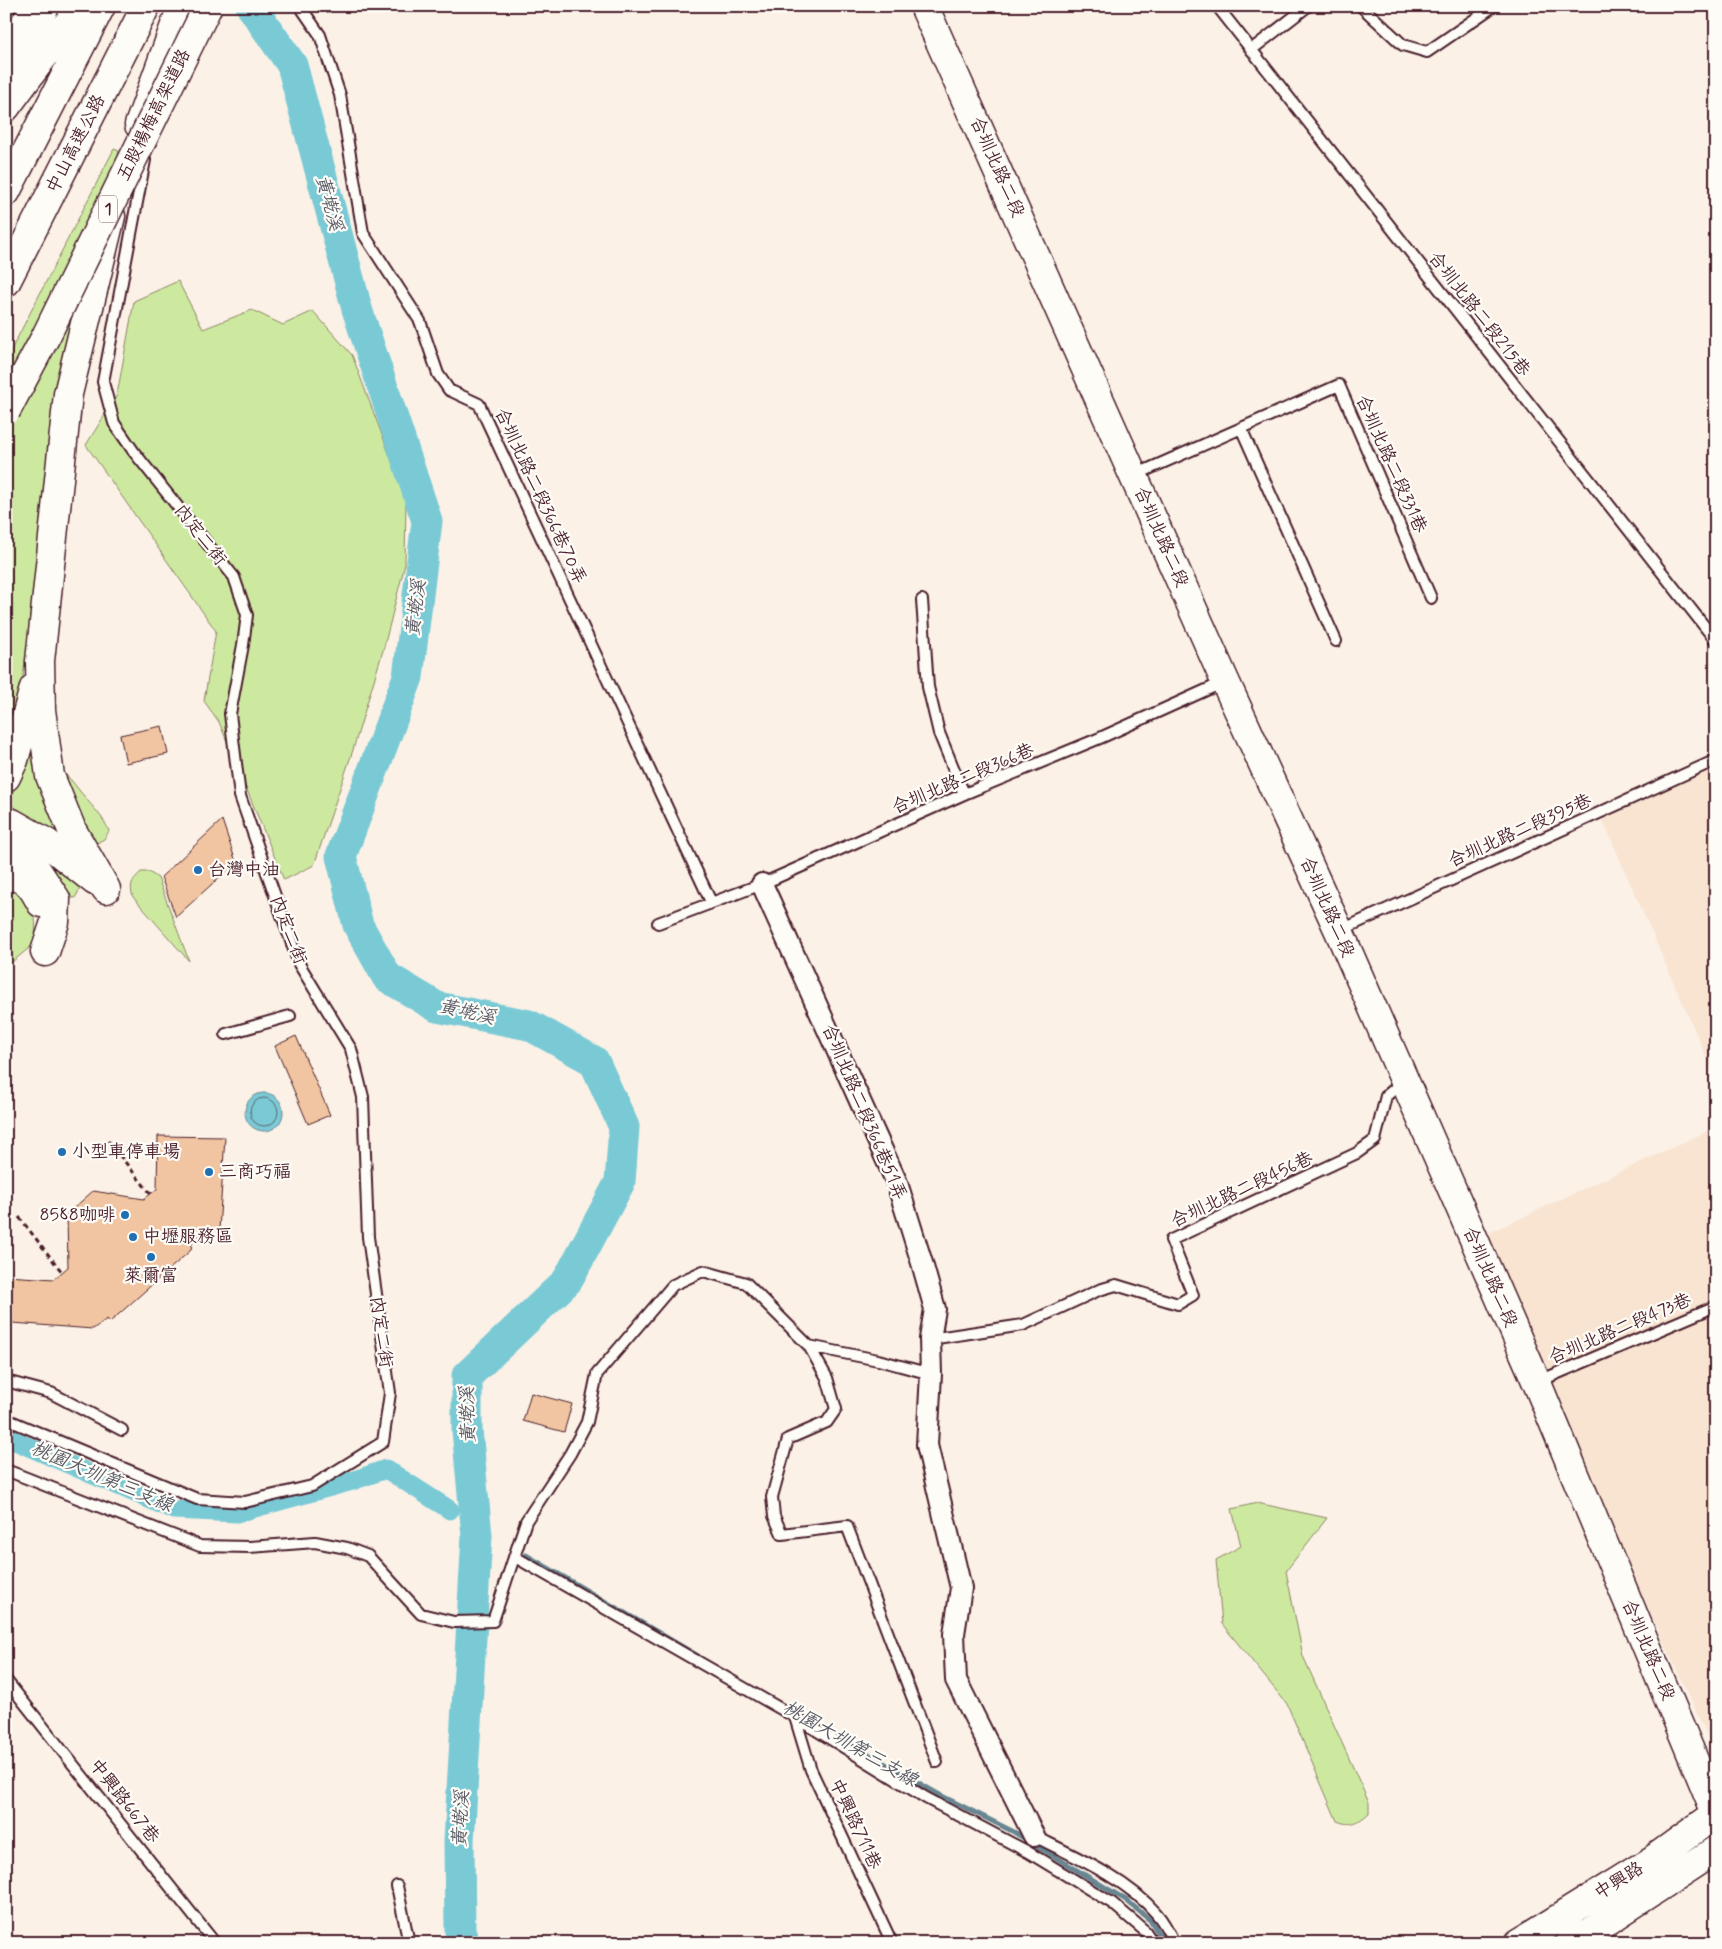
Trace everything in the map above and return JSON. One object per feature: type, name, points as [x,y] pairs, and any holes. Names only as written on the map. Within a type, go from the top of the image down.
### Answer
[{"type":"main road","points":[[6,87],[45,6]]},
{"type":"main road","points":[[6,107],[81,6]]},
{"type":"main road","points":[[6,192],[101,6]]},
{"type":"main road","name":"中山高速公路","points":[[6,282],[146,6]]},
{"type":"main road","points":[[6,821],[47,843],[106,889],[72,830],[50,776],[41,710],[40,661],[68,394],[121,174],[182,6]]},
{"type":"main road","name":"五股楊梅高架道路","points":[[6,411],[46,336],[208,6]]},
{"type":"main road","name":"合圳北路二段","points":[[924,6],[1225,681],[1339,931],[1403,1081],[1537,1383],[1716,1814]]},
{"type":"main road","points":[[6,777],[14,760],[40,661]]},
{"type":"main road","points":[[6,840],[36,869],[56,899],[55,922],[45,952],[47,929],[43,908],[32,886],[22,878],[6,874]]},
{"type":"main road","name":"中興路","points":[[1519,1943],[1651,1861],[1716,1814]]},
{"type":"main road","name":"中興路","points":[[1570,1943],[1592,1931],[1716,1850]]},
{"type":"street","points":[[6,48],[31,6]]},
{"type":"street","name":"合圳北路二段366巷51弄","points":[[762,884],[897,1183],[934,1309],[930,1339],[931,1374],[927,1445],[961,1588],[954,1634],[956,1680],[1031,1844]]},
{"type":"lane","name":"內定二街","points":[[6,1419],[197,1499],[245,1502],[312,1486],[383,1442],[390,1393],[368,1237],[363,1097],[351,1049],[299,964],[240,796],[230,714],[247,615],[234,577],[134,452],[114,423],[103,382],[143,164],[214,6]]},
{"type":"lane","name":"合圳北路二段366巷70弄","points":[[300,6],[320,35],[340,95],[363,234],[420,321],[438,374],[449,390],[479,404],[711,902]]},
{"type":"lane","name":"合圳北路二段215巷","points":[[1217,6],[1716,641]]},
{"type":"lane","points":[[1251,50],[1308,6]]},
{"type":"lane","points":[[1361,6],[1403,44],[1427,52],[1494,6]]},
{"type":"lane","name":"合圳北路二段331巷","points":[[1134,475],[1339,385],[1431,598]]},
{"type":"lane","points":[[1241,428],[1336,641]]},
{"type":"lane","points":[[922,600],[928,687],[939,733],[964,794]]},
{"type":"lane","name":"合圳北路二段366巷","points":[[658,923],[762,884],[964,794],[1100,738],[1225,681]]},
{"type":"lane","name":"合圳北路二段395巷","points":[[1339,931],[1716,760]]},
{"type":"lane","points":[[226,1034],[290,1016]]},
{"type":"lane","name":"合圳北路二段456巷","points":[[930,1339],[1023,1325],[1099,1290],[1116,1285],[1178,1304],[1193,1295],[1171,1240],[1357,1153],[1375,1140],[1386,1096],[1403,1081]]},
{"type":"lane","points":[[6,1470],[200,1546],[250,1547],[315,1542],[347,1548],[368,1556],[421,1614],[454,1622],[493,1621],[526,1521],[570,1454],[587,1422],[597,1374],[673,1285],[702,1270],[746,1283],[809,1346],[827,1378],[836,1410],[827,1422],[788,1439],[772,1498],[774,1516],[782,1534],[847,1526],[937,1762]]},
{"type":"lane","name":"合圳北路二段473巷","points":[[1537,1383],[1716,1306]]},
{"type":"lane","points":[[809,1346],[878,1360],[931,1374]]},
{"type":"lane","points":[[6,1381],[51,1393],[122,1430]]},
{"type":"lane","points":[[515,1557],[795,1717],[926,1798],[1031,1844],[1092,1865],[1138,1896],[1156,1912],[1174,1943]]},
{"type":"lane","name":"中興路667巷","points":[[6,1680],[215,1943]]},
{"type":"lane","name":"中興路711巷","points":[[795,1717],[812,1770],[892,1943]]},
{"type":"lane","points":[[1031,1844],[1112,1902],[1145,1931],[1153,1943]]},
{"type":"lane","points":[[398,1886],[409,1943]]},
{"type":"path","points":[[108,1141],[151,1194]]},
{"type":"path","points":[[19,1217],[62,1272]]},
{"type":"shaded area","points":[[1716,764],[1716,1079],[1600,814]]},
{"type":"shaded area","points":[[1716,1127],[1716,1754],[1476,1239]]},
{"type":"green space","points":[[114,149],[119,151],[55,415],[36,587],[15,731],[6,763],[6,360]]},
{"type":"green space","points":[[178,281],[203,329],[252,310],[283,325],[313,311],[352,355],[406,499],[405,564],[384,647],[352,753],[314,865],[284,880],[219,722],[204,701],[216,631],[86,445],[117,395],[134,301]]},
{"type":"green space","points":[[27,748],[32,750],[41,788],[61,835],[58,839],[21,818],[14,808],[12,800],[13,791]]},
{"type":"green space","points":[[59,770],[70,779],[104,821],[109,831],[104,839],[95,844],[86,840]]},
{"type":"green space","points":[[24,836],[69,874],[80,889],[75,898],[68,898]]},
{"type":"green space","points":[[141,872],[149,872],[158,878],[189,961],[133,897],[132,883]]},
{"type":"green space","points":[[6,883],[28,902],[32,908],[35,932],[34,944],[6,967]]},
{"type":"green space","points":[[1257,1503],[1327,1518],[1286,1571],[1303,1656],[1369,1803],[1369,1813],[1354,1823],[1346,1824],[1337,1821],[1287,1704],[1222,1624],[1216,1560],[1241,1546],[1232,1509]]},
{"type":"water","points":[[264,1093],[278,1098],[283,1112],[278,1126],[264,1131],[250,1126],[245,1112],[250,1098]]},
{"type":"building","points":[[162,726],[168,754],[126,763],[120,735]]},
{"type":"building","name":"台灣中油","points":[[222,820],[236,862],[176,917],[161,877]]},
{"type":"building","points":[[296,1036],[330,1115],[308,1124],[275,1046]]},
{"type":"building","name":"中壢服務區","points":[[158,1136],[225,1137],[219,1230],[208,1229],[192,1243],[191,1250],[110,1322],[107,1319],[93,1329],[12,1323],[6,1316],[6,1276],[54,1279],[68,1267],[67,1214],[93,1191],[144,1199],[157,1189]]},
{"type":"building","points":[[531,1393],[572,1404],[564,1432],[523,1421]]},
{"type":"waterway","name":"黃墘溪","points":[[251,6],[292,65],[357,309],[427,521],[408,677],[341,856],[358,925],[387,977],[437,1007],[529,1025],[594,1061],[624,1127],[620,1182],[567,1281],[467,1376],[467,1430],[477,1536],[459,1841],[460,1931],[464,1943]]},
{"type":"waterway","name":"桃園大圳第三支線","points":[[6,1437],[174,1510],[237,1513],[352,1481],[386,1469],[450,1510]]},
{"type":"waterway","name":"桃園大圳第三支線","points":[[526,1555],[698,1656]]},
{"type":"waterway","name":"桃園大圳第三支線","points":[[807,1719],[938,1794],[1014,1832],[1126,1900],[1151,1921],[1164,1943]]},
{"type":"place","name":"台灣中油","points":[[198,870]]},
{"type":"place","name":"小型車停車場","points":[[62,1152]]},
{"type":"place","name":"三商巧福","points":[[209,1172]]},
{"type":"place","name":"8588咖啡","points":[[125,1215]]},
{"type":"place","name":"中壢服務區","points":[[133,1237]]},
{"type":"place","name":"萊爾富","points":[[151,1257]]}]
